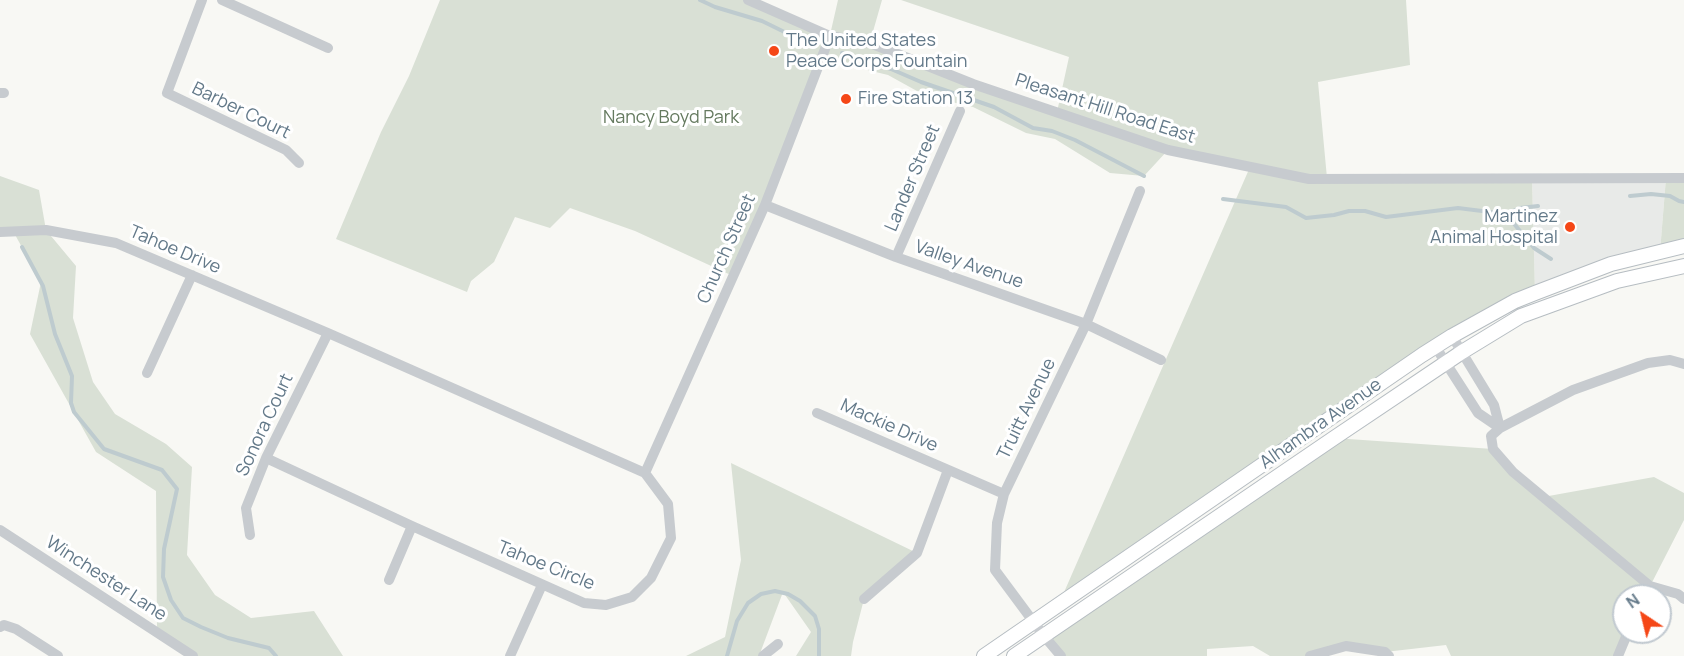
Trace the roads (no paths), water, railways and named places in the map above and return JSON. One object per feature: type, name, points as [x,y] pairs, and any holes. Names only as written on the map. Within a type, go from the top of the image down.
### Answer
[{"type":"main road","name":"Alhambra Avenue","points":[[984,656],[1452,336],[1515,301],[1611,264],[1684,246]]},
{"type":"main road","name":"Alhambra Avenue","points":[[1014,656],[1324,444],[1462,352],[1521,316],[1617,281],[1684,266]]},
{"type":"street","name":"Barber Court","points":[[202,0],[167,93],[286,150],[298,163]]},
{"type":"street","points":[[222,0],[328,48]]},
{"type":"street","name":"Pleasant Hill Road East","points":[[748,0],[830,36],[870,43],[973,84],[1168,150],[1309,179],[1684,177]]},
{"type":"street","name":"Church Street","points":[[645,473],[765,205],[830,36]]},
{"type":"street","name":"Lander Street","points":[[896,257],[960,111]]},
{"type":"street","name":"Truitt Avenue","points":[[1061,656],[995,570],[997,523],[1004,494],[1086,324],[1140,191]]},
{"type":"street","name":"Valley Avenue","points":[[765,205],[896,257],[1086,324],[1161,360]]},
{"type":"street","name":"Tahoe Drive","points":[[0,232],[46,230],[116,243],[328,333]]},
{"type":"street","points":[[147,373],[192,276]]},
{"type":"street","name":"Tahoe Circle","points":[[266,458],[584,603],[606,605],[632,597],[651,578],[670,538],[668,504],[645,473],[328,333]]},
{"type":"street","name":"Sonora Court","points":[[250,535],[246,508],[266,458],[328,333]]},
{"type":"street","points":[[1452,336],[1494,405],[1500,428]]},
{"type":"street","points":[[1435,346],[1478,413],[1500,428]]},
{"type":"street","points":[[1639,584],[1513,472],[1493,449],[1491,436],[1500,428],[1573,390],[1648,363],[1670,360],[1684,364]]},
{"type":"street","name":"Mackie Drive","points":[[817,413],[1004,494]]},
{"type":"street","name":"Mackie Drive","points":[[864,599],[917,553],[948,470]]},
{"type":"street","points":[[389,580],[412,526]]},
{"type":"street","name":"Winchester Lane","points":[[0,530],[194,656]]},
{"type":"street","points":[[510,656],[542,585]]},
{"type":"street","points":[[0,627],[16,629],[58,656]]},
{"type":"street","points":[[763,656],[778,644]]},
{"type":"street","points":[[1310,656],[1346,646],[1385,652],[1389,656]]},
{"type":"waterway","points":[[700,0],[715,7],[762,21],[809,44]]},
{"type":"waterway","points":[[842,53],[994,107],[1033,128],[1052,131],[1075,140],[1144,176]]},
{"type":"waterway","points":[[1630,196],[1651,194],[1670,196],[1684,202]]},
{"type":"waterway","points":[[1223,199],[1286,207],[1306,218],[1349,211],[1365,211],[1386,217],[1458,208],[1506,214],[1520,208],[1538,206]]},
{"type":"waterway","points":[[1506,214],[1534,248],[1551,259]]},
{"type":"waterway","points":[[22,247],[43,286],[55,334],[72,376],[71,403],[74,412],[104,449],[162,470],[177,489],[164,549],[163,577],[171,600],[183,618],[228,638],[269,648],[276,656]]},
{"type":"waterway","points":[[727,656],[737,621],[748,603],[761,594],[775,591],[788,594],[800,601],[815,616],[819,629],[819,656]]},
{"type":"place","name":"The United States Peace Corps Fountain","points":[[774,51]]},
{"type":"place","name":"Fire Station 13","points":[[846,99]]},
{"type":"place","name":"Martinez Animal Hospital","points":[[1570,227]]},
{"type":"park label","name":"Nancy Boyd Park","points":[[671,118]]}]
